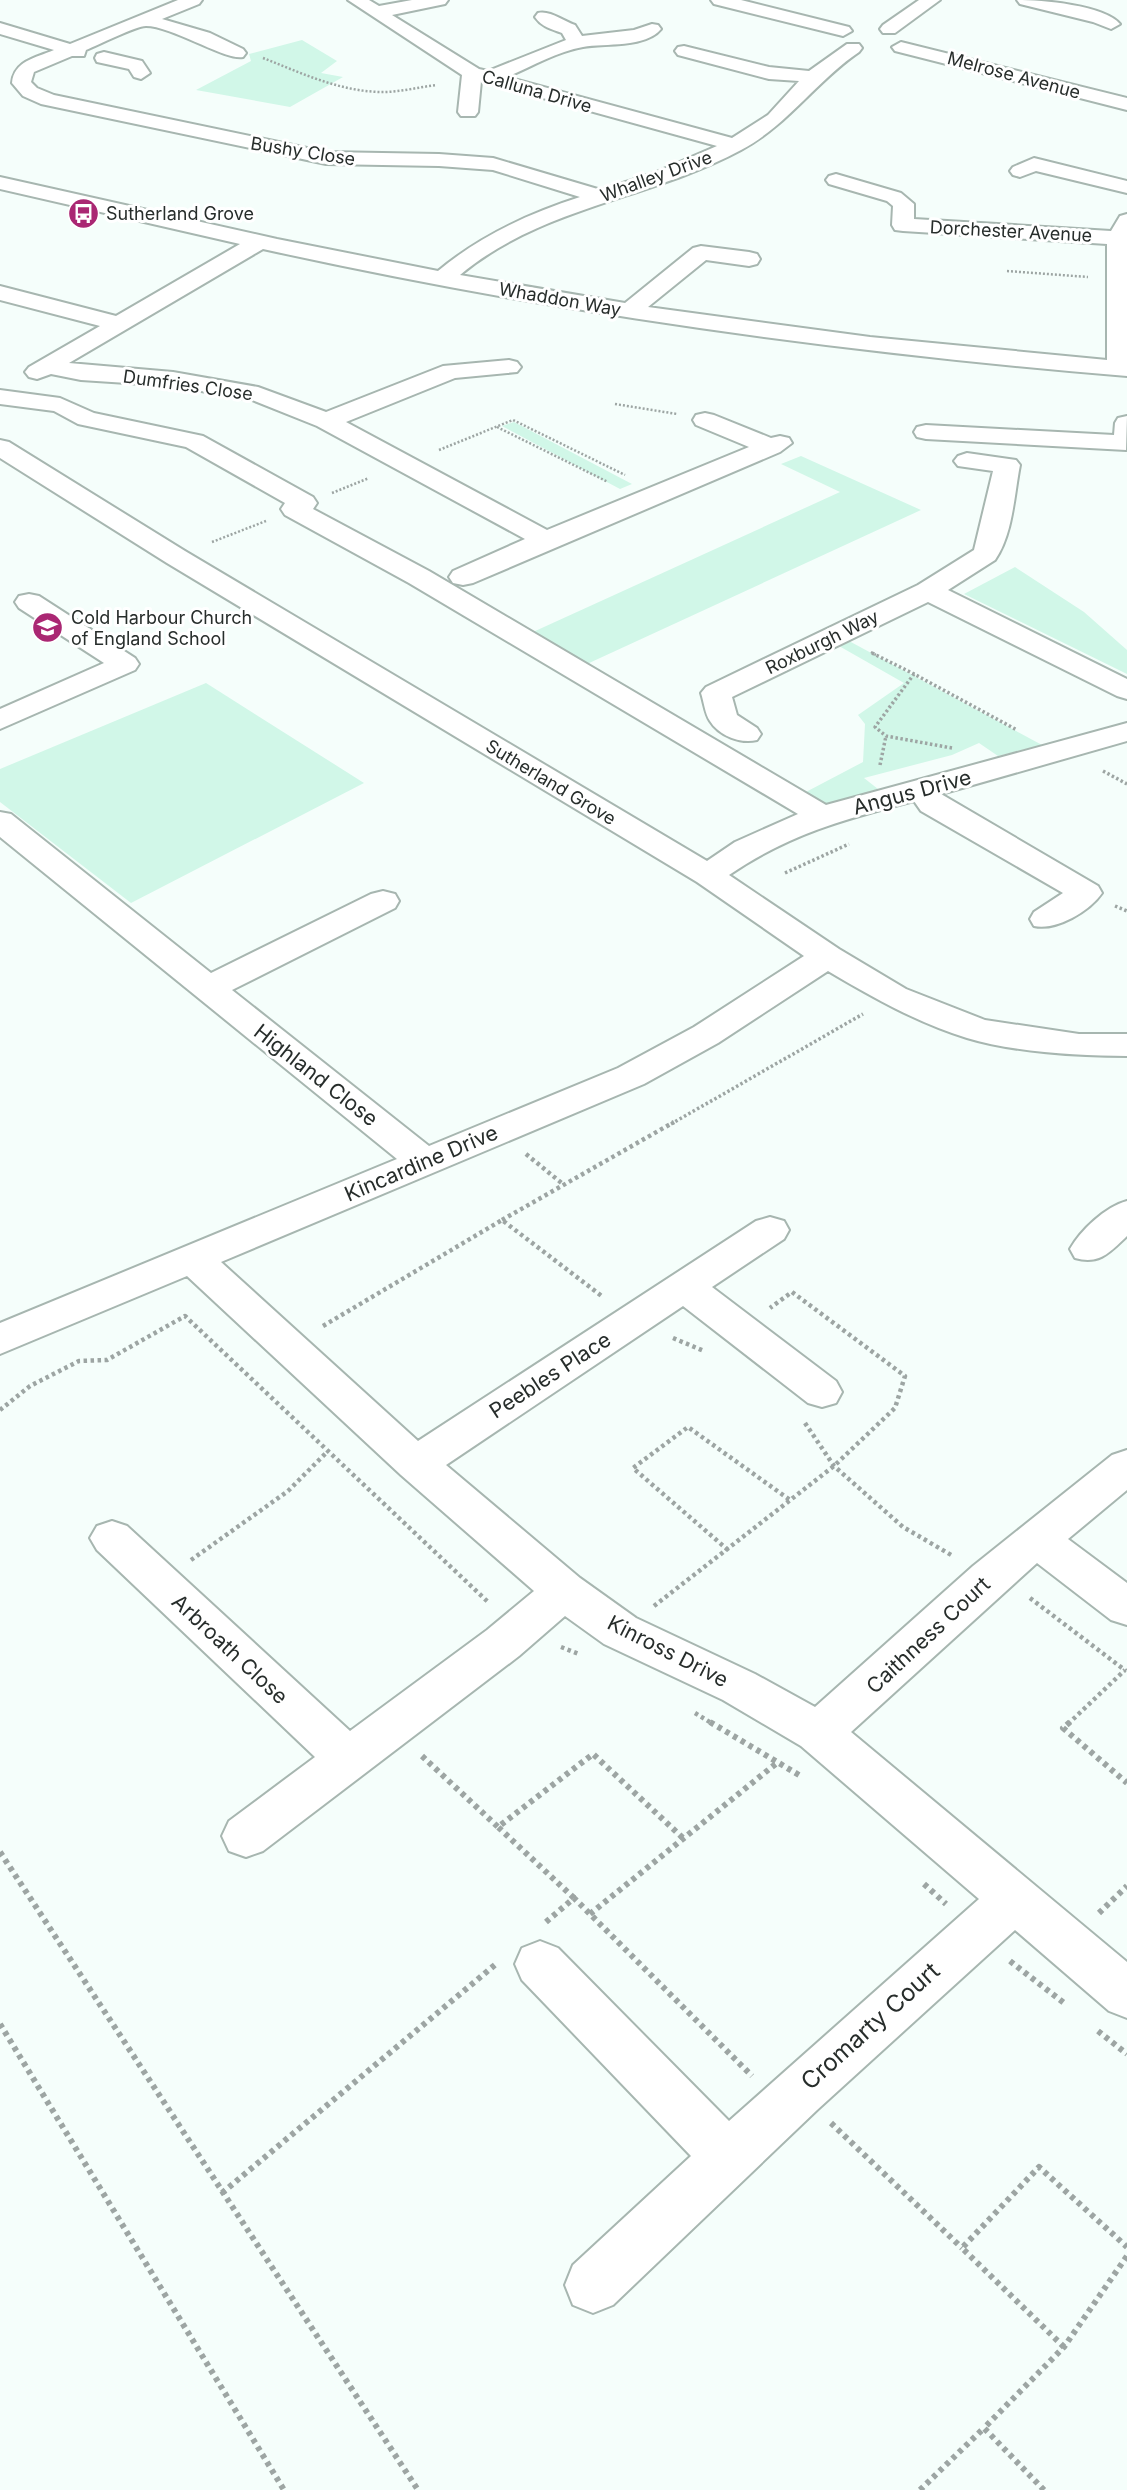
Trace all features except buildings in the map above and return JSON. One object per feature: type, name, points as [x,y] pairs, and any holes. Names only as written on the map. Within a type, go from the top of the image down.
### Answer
[{"type":"street","name":"Calluna Drive","points":[[357,0],[476,78],[735,145]]},
{"type":"street","name":"Melrose Avenue","points":[[720,0],[1127,104]]},
{"type":"street","points":[[869,40],[931,0]]},
{"type":"street","points":[[1026,0],[1099,18],[1111,24]]},
{"type":"street","points":[[0,72],[22,72],[186,1]]},
{"type":"street","points":[[379,12],[438,3]]},
{"type":"street","points":[[106,17],[194,34],[237,47]]},
{"type":"street","points":[[544,17],[553,24],[569,29],[576,42]]},
{"type":"street","points":[[0,24],[68,50],[135,65],[141,73]]},
{"type":"street","points":[[468,112],[476,78],[576,42],[637,35],[652,29]]},
{"type":"street","name":"Whalley Drive","points":[[442,279],[461,260],[491,242],[553,213],[693,166],[735,145],[776,118],[813,77],[869,40]]},
{"type":"street","points":[[720,44],[690,52],[769,73],[813,77]]},
{"type":"street","name":"Bushy Close","points":[[22,72],[21,83],[30,92],[48,100],[326,158],[356,161],[435,159],[502,166],[601,197]]},
{"type":"street","points":[[1094,96],[1127,85]]},
{"type":"street","points":[[1020,171],[1034,164],[1127,187]]},
{"type":"street","name":"Dorchester Avenue","points":[[836,180],[894,197],[904,204],[903,225],[1123,229],[1117,279],[1123,368]]},
{"type":"street","name":"Whaddon Way","points":[[0,183],[259,242],[442,279],[629,310],[932,351],[1123,368]]},
{"type":"street","points":[[0,397],[47,366],[259,242]]},
{"type":"street","points":[[629,310],[701,253],[749,259]]},
{"type":"street","points":[[0,293],[121,324]]},
{"type":"street","name":"Dumfries Close","points":[[47,366],[81,373],[173,379],[258,394],[326,421],[546,540]]},
{"type":"street","points":[[326,421],[451,371],[509,367]]},
{"type":"street","points":[[0,397],[60,405],[87,419],[194,441],[304,503],[294,509],[419,578],[822,815]]},
{"type":"street","points":[[463,577],[776,445],[705,420]]},
{"type":"street","points":[[926,432],[1126,443],[1127,422]]},
{"type":"street","name":"Sutherland Grove","points":[[0,447],[188,565],[708,875],[827,956],[894,996],[978,1030],[1079,1045],[1127,1045]]},
{"type":"street","name":"Roxburgh Way","points":[[746,734],[723,719],[716,693],[928,591],[986,554],[992,539],[1007,465],[967,461]]},
{"type":"street","points":[[928,591],[1127,690]]},
{"type":"street","points":[[0,720],[125,664],[29,602]]},
{"type":"street","name":"Angus Drive","points":[[708,875],[746,849],[822,815],[922,790],[1127,732]]},
{"type":"street","points":[[922,790],[932,804],[1086,893],[1046,919]]},
{"type":"street","name":"Highland Close","points":[[0,821],[425,1162]]},
{"type":"street","points":[[207,989],[383,901]]},
{"type":"street","name":"Kincardine Drive","points":[[0,1339],[631,1076],[706,1035],[827,956]]},
{"type":"street","points":[[1089,1248],[1127,1214]]},
{"type":"street","name":"Peebles Place","points":[[416,1464],[770,1230]]},
{"type":"street","name":"Kinross Drive","points":[[194,1260],[416,1464],[564,1591],[620,1631],[739,1687],[818,1732],[1127,1994]]},
{"type":"street","points":[[685,1287],[808,1404]]},
{"type":"street","name":"Caithness Court","points":[[818,1732],[860,1698],[993,1575],[1127,1466]]},
{"type":"street","name":"Arbroath Close","points":[[112,1538],[349,1760]]},
{"type":"street","points":[[1038,1540],[1127,1606]]},
{"type":"street","points":[[246,1836],[513,1634],[564,1591]]},
{"type":"street","name":"Cromarty Court","points":[[593,2285],[790,2099],[1015,1898]]},
{"type":"street","points":[[527,1950],[727,2157]]},
{"type":"path","points":[[237,47],[339,85],[362,90],[403,91],[476,78]]},
{"type":"path","points":[[1007,271],[1117,279]]},
{"type":"path","points":[[615,404],[705,420]]},
{"type":"path","points":[[496,426],[644,500]]},
{"type":"path","points":[[946,752],[959,749],[886,736],[875,727],[914,674],[1027,735]]},
{"type":"path","points":[[880,765],[886,736]]},
{"type":"path","points":[[871,771],[880,765],[893,762]]},
{"type":"path","points":[[286,1347],[894,996]]},
{"type":"path","points":[[502,1220],[634,1320],[707,1353]]},
{"type":"path","points":[[808,1404],[806,1424],[834,1466],[904,1527],[993,1575],[1126,1671],[1063,1728],[1127,1783]]},
{"type":"path","points":[[728,1550],[633,1468],[688,1427],[790,1500]]},
{"type":"path","points":[[159,1583],[288,1491],[327,1452]]},
{"type":"path","points":[[620,1631],[834,1466]]},
{"type":"path","points":[[391,1727],[790,2099],[962,2248],[1064,2347]]},
{"type":"path","points":[[590,1914],[818,1732]]},
{"type":"path","points":[[498,1827],[593,1754],[684,1839]]},
{"type":"path","points":[[0,1852],[418,2490]]},
{"type":"path","points":[[222,2193],[527,1950],[574,1898]]},
{"type":"path","points":[[0,2024],[284,2490]]},
{"type":"path","points":[[962,2248],[1040,2167],[1127,2247]]},
{"type":"path","points":[[920,2490],[1064,2347],[1127,2256]]},
{"type":"path","points":[[984,2428],[1044,2490]]},
{"type":"green space","points":[[302,40],[337,61],[321,73],[343,77],[290,107],[196,90],[251,61],[249,54]]},
{"type":"green space","points":[[514,422],[632,484],[620,489],[502,426]]},
{"type":"green space","points":[[801,456],[921,510],[587,664],[533,632],[840,492],[781,464]]},
{"type":"green space","points":[[1015,567],[1084,612],[1127,650],[1127,674],[964,594]]},
{"type":"green space","points":[[849,641],[1042,745],[998,756],[979,743],[952,755],[864,778],[878,789],[822,806],[804,793],[863,762],[865,724],[858,715],[904,683],[839,646]]},
{"type":"green space","points":[[206,683],[364,783],[131,903],[0,802],[0,769]]},
{"type":"place","name":"Sutherland Grove","points":[[83,213]]},
{"type":"place","name":"Cold Harbour Church of England School","points":[[48,627]]}]
